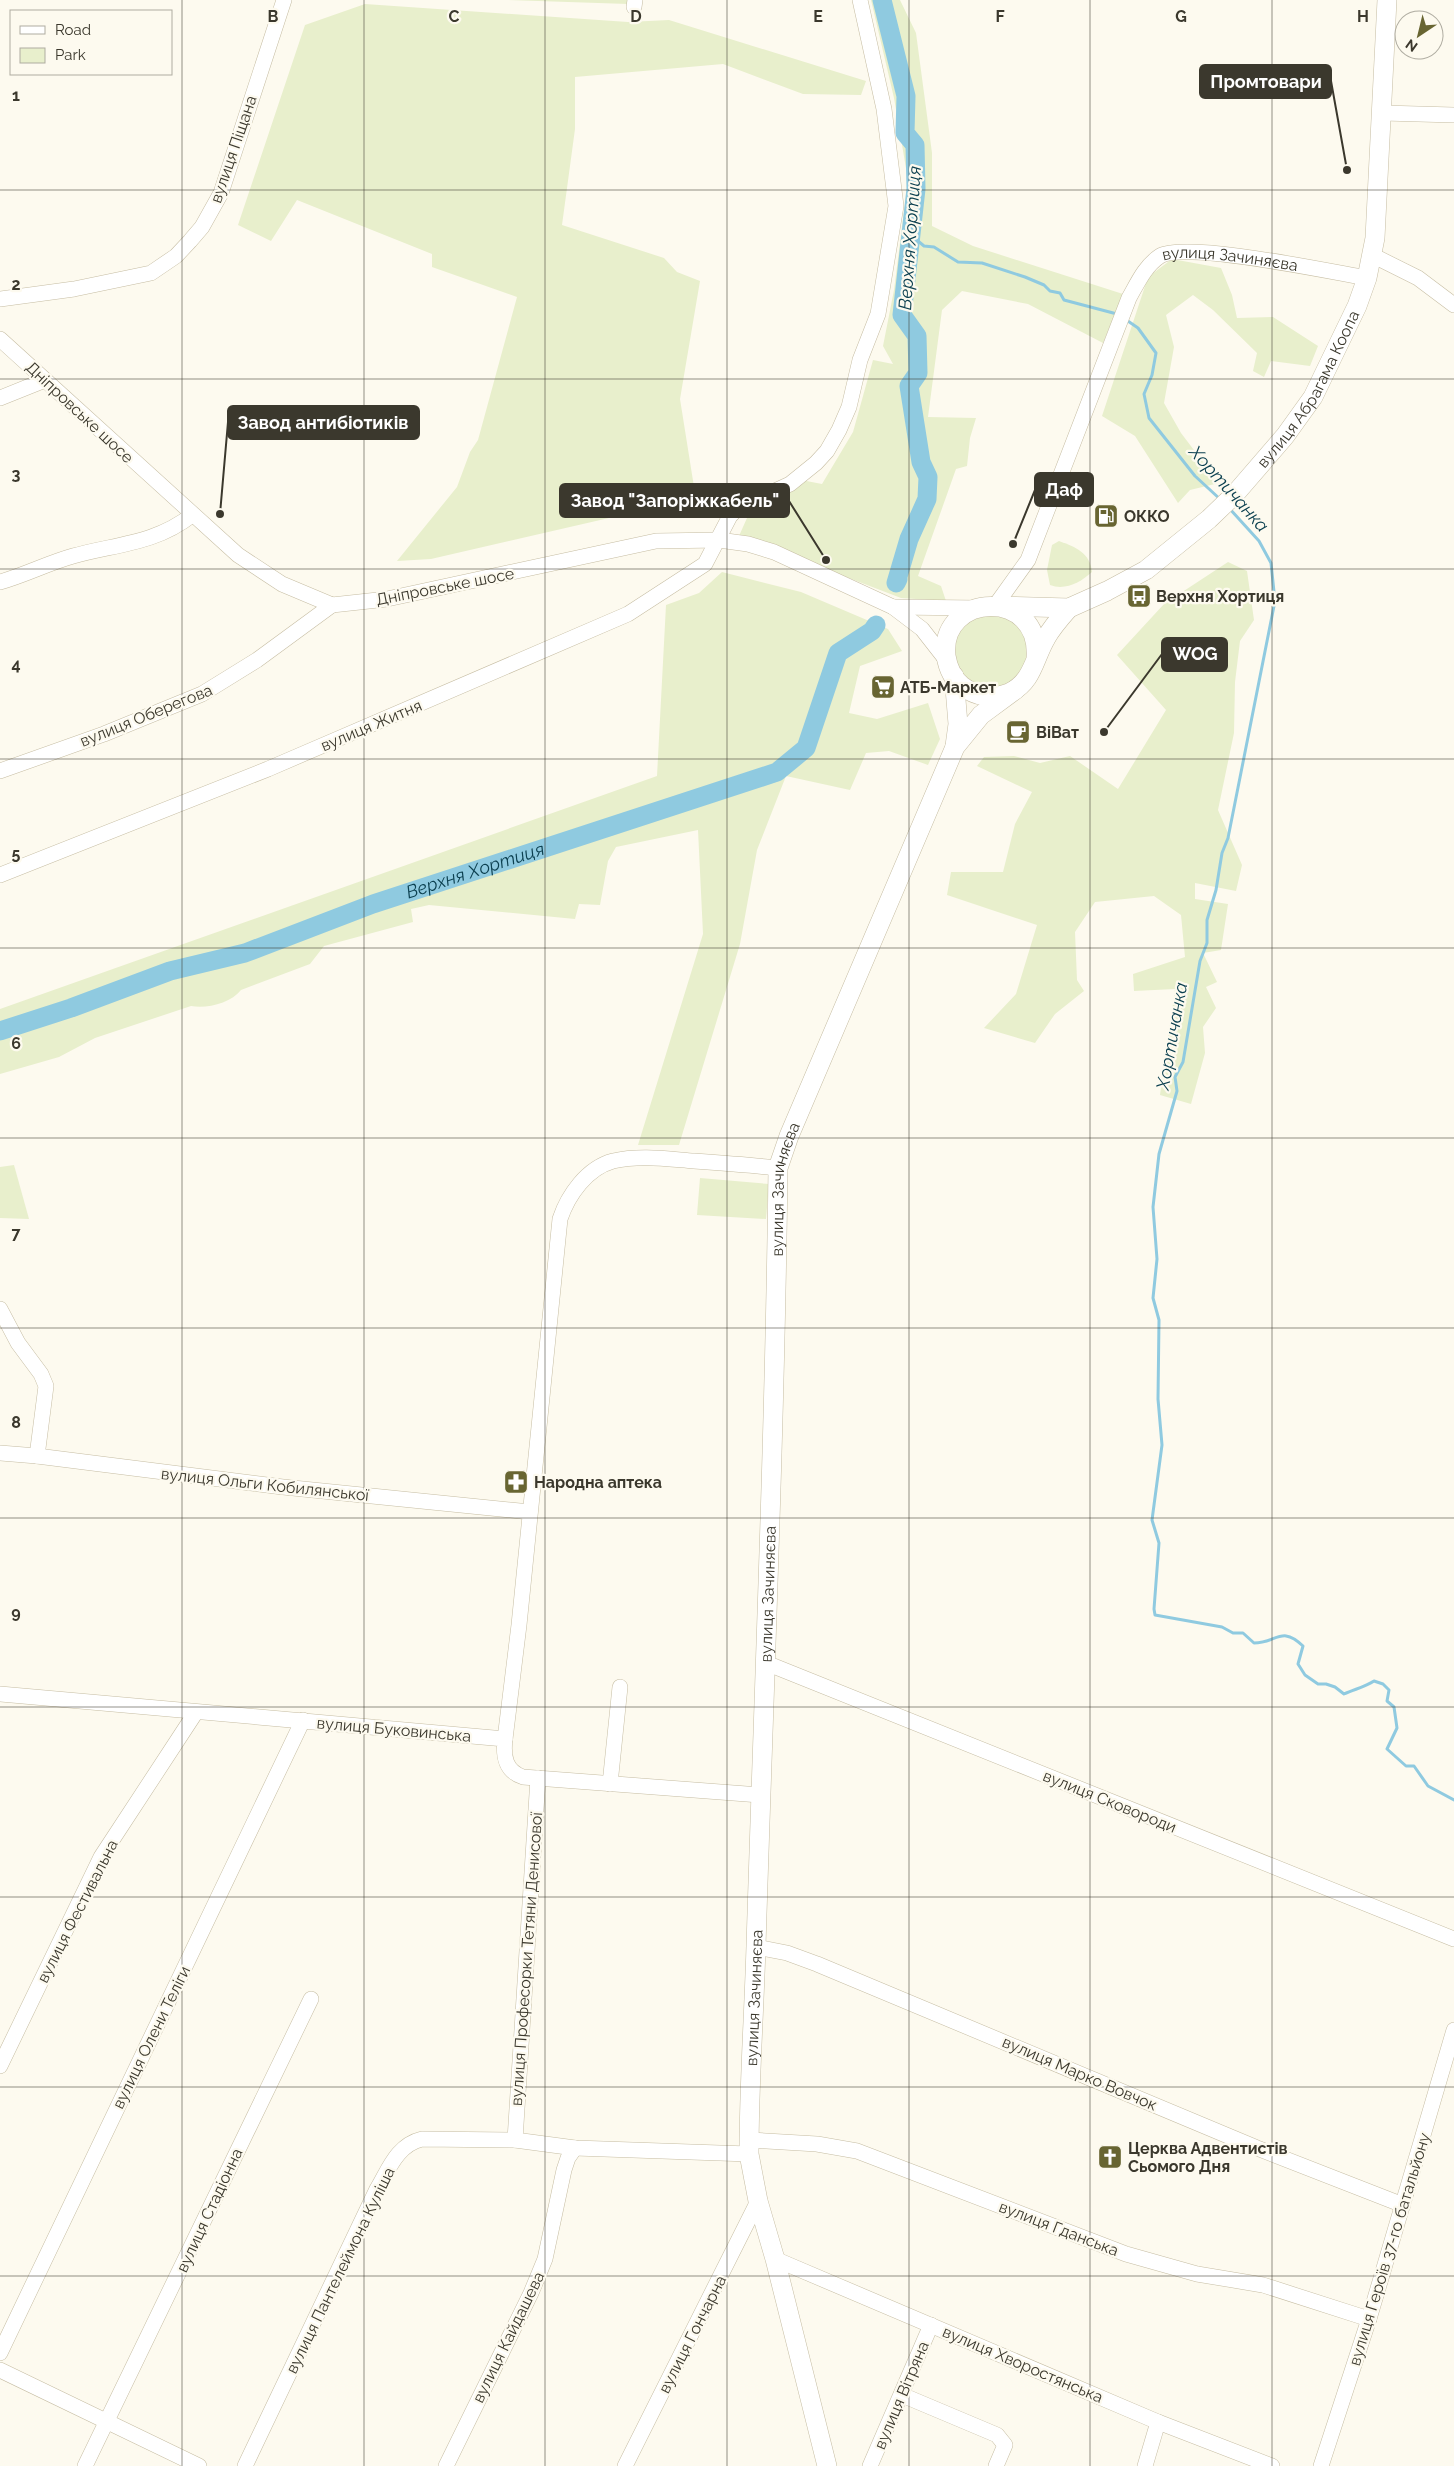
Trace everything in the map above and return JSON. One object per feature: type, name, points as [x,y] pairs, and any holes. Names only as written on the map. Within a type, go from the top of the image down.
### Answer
[{"type":"main road","name":"вулиця Абрагама Коопа","points":[[996,606],[1069,608],[1107,591],[1146,570],[1210,519],[1236,494],[1285,436],[1313,397],[1353,314],[1367,278],[1372,255],[1378,218],[1388,0]]},
{"type":"main road","points":[[955,747],[958,724],[946,651],[950,633],[960,617],[977,608],[996,606],[1013,611],[1028,624],[1036,641],[1036,659]]},
{"type":"main road","points":[[955,747],[981,715],[1015,690],[1029,677],[1046,638],[1069,608]]},
{"type":"main road","points":[[950,669],[968,690],[977,694],[997,696],[1015,690]]},
{"type":"main road","name":"вулиця Зачиняєва","points":[[827,2466],[775,2259],[758,2202],[749,2147],[769,1523],[776,1389],[778,1168],[800,1108],[955,747]]},
{"type":"street","name":"вулиця Піщана","points":[[0,299],[74,289],[151,273],[176,256],[202,227],[221,193],[284,0]]},
{"type":"street","name":"вулиця Житня","points":[[0,875],[268,769],[628,614],[705,564],[730,516],[738,508],[790,484],[816,463],[827,451],[840,430],[849,406],[860,360],[878,314],[896,199],[883,102],[860,0]]},
{"type":"street","points":[[1383,113],[1454,115]]},
{"type":"street","name":"вулиця Зачиняєва","points":[[996,606],[1028,560],[1118,326],[1144,270],[1161,255],[1182,251],[1278,261],[1367,278]]},
{"type":"street","points":[[1372,255],[1418,278],[1454,305]]},
{"type":"street","name":"Дніпровське шосе","points":[[0,339],[192,515],[257,569],[282,584],[332,605],[388,599],[656,541],[719,540],[748,544],[774,552],[893,607],[922,629],[950,669]]},
{"type":"street","points":[[0,398],[45,380]]},
{"type":"street","points":[[0,582],[72,556],[159,536],[176,528],[192,515]]},
{"type":"street","name":"вулиця Оберегова","points":[[0,771],[104,734],[202,694],[258,660],[332,605]]},
{"type":"street","points":[[893,607],[977,608]]},
{"type":"street","points":[[760,1795],[523,1776],[512,1772],[504,1758],[520,1625],[560,1219],[565,1207],[580,1184],[600,1168],[612,1162],[645,1157],[778,1168]]},
{"type":"street","points":[[0,1309],[18,1343],[41,1374],[46,1386],[37,1456]]},
{"type":"street","name":"вулиця Ольги Кобилянської","points":[[0,1453],[283,1487],[530,1512]]},
{"type":"street","name":"вулиця Сковороди","points":[[766,1663],[1454,1939]]},
{"type":"street","points":[[610,1784],[620,1687]]},
{"type":"street","name":"вулиця Буковинська","points":[[0,1694],[505,1739]]},
{"type":"street","name":"вулиця Фестивальна","points":[[0,2066],[101,1857],[196,1712]]},
{"type":"street","name":"вулиця Олени Теліги","points":[[0,2354],[303,1720]]},
{"type":"street","name":"вулиця Професорки Тетяни Денисової","points":[[515,2140],[538,1778]]},
{"type":"street","name":"вулиця Марко Вовчок","points":[[756,1947],[787,1953],[834,1971],[1257,2148],[1402,2206]]},
{"type":"street","name":"вулиця Стадіонна","points":[[85,2466],[108,2422],[311,1999]]},
{"type":"street","name":"вулиця Героїв 37-го батальйону","points":[[1320,2466],[1369,2319],[1454,2030]]},
{"type":"street","name":"вулиця Пантелеймона Куліша","points":[[245,2466],[378,2189],[401,2151],[410,2142],[422,2139],[515,2140],[575,2148],[749,2147]]},
{"type":"street","name":"вулиця Гданська","points":[[749,2147],[817,2144],[857,2151],[1126,2254],[1198,2274],[1263,2285],[1369,2319]]},
{"type":"street","name":"вулиця Кайдашева","points":[[446,2466],[531,2293],[545,2260],[564,2170],[568,2158],[575,2148]]},
{"type":"street","name":"вулиця Гончарна","points":[[625,2466],[758,2202]]},
{"type":"street","name":"вулиця Хворостянська","points":[[775,2259],[1158,2422],[1272,2466]]},
{"type":"street","name":"вулиця Вітряна","points":[[870,2466],[931,2325]]},
{"type":"street","points":[[0,2370],[199,2466]]},
{"type":"street","points":[[902,2395],[997,2435],[1004,2445],[996,2466]]},
{"type":"street","points":[[1145,2466],[1158,2422]]},
{"type":"green space","points":[[508,0],[629,0],[628,4]]},
{"type":"green space","points":[[871,0],[900,0],[916,33],[932,153],[932,226],[973,246],[1123,294],[1103,343],[1028,304],[962,291],[942,310],[928,417],[976,418],[970,438],[967,466],[956,469],[918,576],[941,586],[946,601],[901,598],[739,536],[755,500],[796,479],[822,484],[853,432],[873,360],[893,364],[883,346],[894,290],[908,180],[894,98]]},
{"type":"green space","points":[[365,4],[628,22],[669,20],[866,81],[861,95],[803,94],[723,64],[575,77],[575,129],[562,225],[664,258],[677,272],[700,281],[680,399],[698,512],[609,518],[431,559],[397,561],[457,487],[470,452],[478,440],[517,297],[432,267],[432,254],[297,200],[271,241],[238,225],[305,25]]},
{"type":"green space","points":[[1172,259],[1221,268],[1232,295],[1237,318],[1273,317],[1318,346],[1310,366],[1271,361],[1264,377],[1253,371],[1257,353],[1213,310],[1193,295],[1166,315],[1174,347],[1164,403],[1181,433],[1219,483],[1190,490],[1178,503],[1135,436],[1102,416],[1148,277]]},
{"type":"green space","points":[[1059,541],[1085,555],[1091,565],[1092,572],[1078,582],[1056,587],[1050,585],[1047,570],[1052,545]]},
{"type":"green space","points":[[1228,562],[1247,571],[1254,620],[1240,641],[1235,682],[1234,733],[1218,810],[1242,865],[1236,891],[1195,883],[1195,899],[1228,904],[1221,950],[1203,953],[1217,982],[1206,987],[1216,1008],[1203,1027],[1205,1053],[1191,1104],[1160,1095],[1175,989],[1134,991],[1133,974],[1185,957],[1181,915],[1154,896],[1095,902],[1075,932],[1077,980],[1084,991],[1055,1014],[1035,1043],[984,1028],[1016,994],[1037,925],[947,895],[951,872],[1003,872],[1015,824],[1032,792],[977,766],[984,757],[1014,756],[1040,763],[1070,756],[1118,789],[1166,710],[1117,655],[1164,604]]},
{"type":"green space","points":[[722,572],[801,592],[888,629],[902,651],[860,666],[849,713],[877,719],[928,703],[940,739],[928,765],[889,751],[866,753],[850,790],[786,776],[757,850],[740,944],[679,1145],[638,1145],[703,934],[698,830],[616,847],[608,861],[600,905],[579,904],[575,919],[429,905],[411,909],[413,922],[324,946],[310,964],[241,990],[237,995],[225,1002],[204,1007],[191,1006],[95,1038],[59,1057],[0,1074],[0,1009],[657,776],[666,605],[699,593]]},
{"type":"green space","points":[[995,611],[1023,626],[1030,657],[1018,678],[1008,685],[996,688],[985,687],[973,682],[964,675],[956,665],[953,654],[955,638],[965,621]]},
{"type":"green space","points":[[14,1165],[29,1219],[0,1218],[0,1167]]},
{"type":"green space","points":[[700,1178],[769,1184],[766,1219],[697,1215]]},
{"type":"waterway","name":"Верхня Хортиця","points":[[882,0],[906,96],[905,133],[915,145],[916,189],[902,315],[917,336],[918,373],[909,386],[921,462],[928,477],[927,499],[909,539],[896,583],[898,579]]},
{"type":"waterway","name":"Хортичанка","points":[[912,236],[924,246],[934,247],[958,262],[982,263],[1025,277],[1044,285],[1050,291],[1060,293],[1064,300],[1117,314]]},
{"type":"waterway","name":"Хортичанка","points":[[1125,319],[1138,328],[1156,353],[1152,375],[1144,394],[1149,418],[1195,476],[1221,500]]},
{"type":"waterway","name":"Хортичанка","points":[[1229,508],[1259,541],[1271,563],[1274,606],[1228,838],[1222,853],[1216,890],[1207,920],[1207,943],[1200,961],[1183,1062],[1175,1077],[1177,1091],[1159,1154],[1153,1207],[1157,1259],[1153,1298],[1159,1320],[1158,1399],[1162,1445],[1152,1520],[1159,1543],[1155,1615],[1222,1627],[1233,1633],[1243,1633],[1254,1643],[1284,1636],[1289,1637],[1303,1646],[1298,1664],[1305,1675],[1318,1684],[1335,1687],[1344,1694],[1374,1681],[1383,1684],[1389,1690],[1387,1701],[1394,1707],[1397,1728],[1387,1749],[1406,1766],[1414,1766],[1428,1786],[1454,1800]]},
{"type":"waterway","name":"Верхня Хортиця","points":[[0,1031],[71,1008],[170,971],[245,953],[373,904],[777,772],[806,748],[838,653],[872,631],[876,625]]},
{"type":"place","name":"Промтовари","points":[[1347,170]]},
{"type":"place","name":"Завод антибіотиків","points":[[220,514]]},
{"type":"place","name":"ОККО","points":[[1106,516]]},
{"type":"place","name":"Даф","points":[[1013,544]]},
{"type":"place","name":"Завод \"Запоріжкабель\"","points":[[826,560]]},
{"type":"place","name":"Верхня Хортиця","points":[[1139,596]]},
{"type":"place","name":"АТБ-Маркет","points":[[883,687]]},
{"type":"place","name":"ВіВат","points":[[1018,732]]},
{"type":"place","name":"WOG","points":[[1104,732]]},
{"type":"place","name":"Народна аптека","points":[[516,1482]]},
{"type":"place","name":"Церква Адвентистів Сьомого Дня","points":[[1110,2157]]}]
